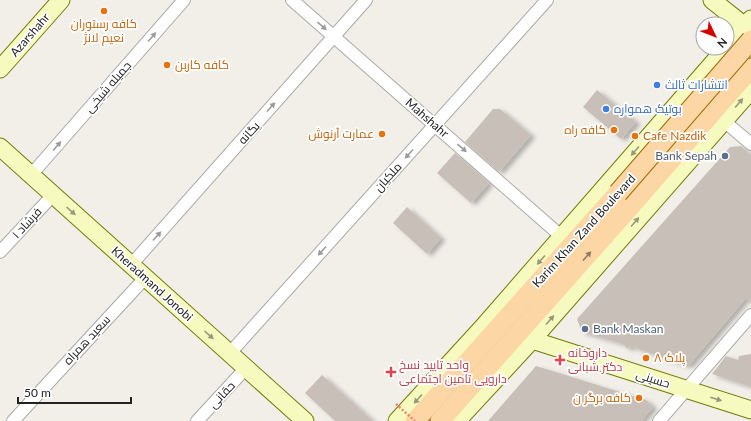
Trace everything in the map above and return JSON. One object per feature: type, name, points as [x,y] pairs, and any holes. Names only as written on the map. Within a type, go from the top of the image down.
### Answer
[{"type":"main road","name":"Azarshahr","points":[[0,69],[61,0]]},
{"type":"main road","points":[[712,0],[750,29]]},
{"type":"main road","name":"Karim Khan Zand Boulevard","points":[[735,40],[750,29]]},
{"type":"main road","name":"Karim Khan Zand Boulevard","points":[[440,421],[625,200],[750,29]]},
{"type":"main road","name":"Karim Khan Zand Boulevard","points":[[397,421],[482,328],[718,56]]},
{"type":"main road","name":"Karim Khan Zand Boulevard","points":[[415,421],[751,68]]},
{"type":"main road","points":[[457,421],[532,340],[751,90]]},
{"type":"main road","name":"Kheradmand Jonobi","points":[[0,147],[305,421]]},
{"type":"main road","name":"حسینی","points":[[532,340],[751,410]]},
{"type":"street","name":"جمیله شیخی","points":[[31,175],[184,0]]},
{"type":"street","name":"Mahshahr","points":[[292,0],[561,236]]},
{"type":"street","name":"یگانه","points":[[131,265],[366,0]]},
{"type":"street","name":"ملکیان","points":[[230,354],[547,0]]},
{"type":"street","points":[[724,121],[751,144]]},
{"type":"street","name":"فرشاد ۱","points":[[0,252],[53,195]]},
{"type":"street","name":"سعید همراه","points":[[13,421],[145,278]]},
{"type":"street","points":[[659,421],[751,316]]},
{"type":"street","name":"حقانی","points":[[197,421],[246,368]]},
{"type":"path","points":[[396,404],[415,421]]},
{"type":"building","points":[[597,90],[636,122],[621,139],[583,107]]},
{"type":"building","points":[[493,109],[500,109],[531,135],[499,172],[465,142]]},
{"type":"building","points":[[741,146],[751,155],[751,303],[746,298],[689,365],[685,365],[630,346],[628,349],[623,344],[582,332],[577,319],[730,147]]},
{"type":"building","points":[[455,153],[489,183],[471,203],[437,173]]},
{"type":"building","points":[[407,207],[441,238],[427,254],[393,223]]},
{"type":"building","points":[[751,354],[751,387],[712,374],[726,356],[738,360],[739,356]]},
{"type":"building","points":[[536,366],[646,400],[653,407],[641,421],[488,421]]},
{"type":"building","points":[[322,375],[373,421],[335,421],[305,393]]},
{"type":"place","name":"کافه رستوران نعیم لانژ","points":[[104,11]]},
{"type":"place","name":"کافه کاربن","points":[[167,65]]},
{"type":"place","name":"انتشارات ثالث","points":[[657,85]]},
{"type":"place","name":"بوتیک همواره","points":[[606,109]]},
{"type":"place","name":"کافه راه","points":[[614,130]]},
{"type":"place","name":"عمارت آرنوش","points":[[382,134]]},
{"type":"place","name":"Cafe Nazdik","points":[[635,136]]},
{"type":"place","name":"Bank Sepah","points":[[725,156]]},
{"type":"place","name":"Bank Maskan","points":[[585,329]]},
{"type":"place","name":"پلاک ۸","points":[[646,358]]},
{"type":"place","name":"داروخانه دکتر شبانی","points":[[560,360]]},
{"type":"place","name":"واحد تایید نسخ دارویی تامین اجتماعی","points":[[391,372]]},
{"type":"place","name":"کافه برگر ن","points":[[639,398]]}]
